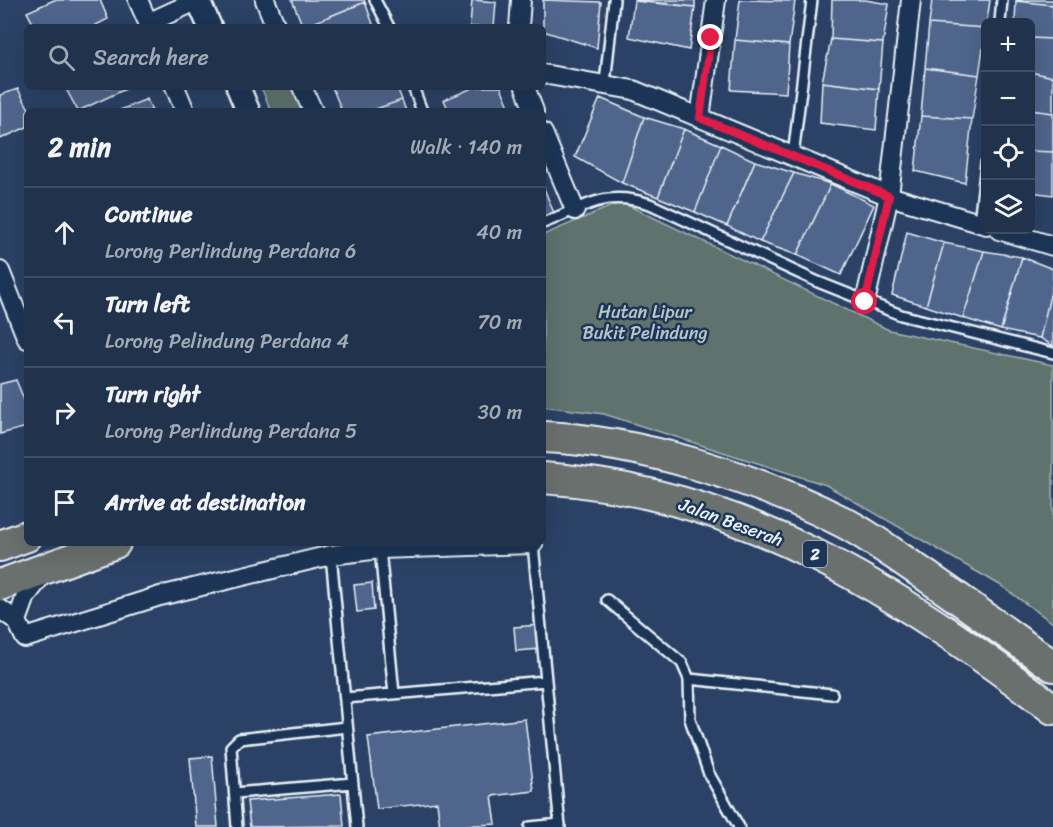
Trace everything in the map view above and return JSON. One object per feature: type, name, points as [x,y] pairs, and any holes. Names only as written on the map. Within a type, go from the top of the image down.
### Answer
[{"type":"highway","name":"2","points":[[546,437],[624,448],[732,475],[782,494],[845,523],[1053,666]]},
{"type":"highway","name":"Jalan Beserah","points":[[546,478],[585,481],[708,510],[757,528],[830,560],[890,594],[987,658],[1053,709]]},
{"type":"highway","points":[[0,546],[24,537]]},
{"type":"highway","points":[[0,585],[106,546]]},
{"type":"street","points":[[138,0],[149,24]]},
{"type":"street","points":[[151,24],[198,0],[209,24]]},
{"type":"street","points":[[265,0],[275,24]]},
{"type":"street","points":[[519,24],[521,0]]},
{"type":"street","points":[[700,118],[716,0]]},
{"type":"street","points":[[865,302],[889,196],[910,0]]},
{"type":"street","points":[[546,74],[605,83],[633,90],[889,196],[981,224]]},
{"type":"street","points":[[176,90],[184,108]]},
{"type":"street","points":[[238,90],[247,108]]},
{"type":"street","points":[[303,90],[312,108]]},
{"type":"street","points":[[526,90],[533,108]]},
{"type":"street","points":[[546,140],[575,210]]},
{"type":"street","points":[[1012,234],[1053,246]]},
{"type":"street","points":[[0,271],[24,331]]},
{"type":"street","points":[[0,609],[17,621],[25,638],[160,596],[331,555],[380,549],[472,546]]},
{"type":"street","points":[[17,621],[26,596],[49,566]]},
{"type":"lane","points":[[375,0],[387,24]]},
{"type":"lane","points":[[605,83],[614,0]]},
{"type":"lane","points":[[793,156],[812,0]]},
{"type":"lane","points":[[1000,18],[1002,0]]},
{"type":"lane","points":[[414,90],[421,108]]},
{"type":"lane","points":[[546,222],[602,199],[630,197],[865,302],[901,315],[1053,353]]},
{"type":"lane","points":[[530,827],[560,826],[533,546]]},
{"type":"lane","points":[[380,549],[394,694]]},
{"type":"lane","points":[[331,555],[357,827]]},
{"type":"lane","points":[[607,600],[682,663],[689,679],[690,719],[709,774],[739,827]]},
{"type":"lane","points":[[689,679],[832,694]]},
{"type":"lane","points":[[345,698],[546,681]]},
{"type":"lane","points":[[237,827],[231,747],[233,742],[239,739],[348,727]]},
{"type":"lane","points":[[235,794],[353,783]]},
{"type":"green space","points":[[262,90],[293,90],[302,108],[270,108]]},
{"type":"green space","name":"Hutan Lipur Bukit Pelindung","points":[[621,202],[889,330],[1053,365],[1053,623],[1000,585],[826,485],[604,414],[546,406],[546,234]]},
{"type":"building","points":[[54,0],[100,0],[108,19],[98,24],[33,24],[27,12]]},
{"type":"building","points":[[292,0],[364,0],[365,2],[310,24],[302,24]]},
{"type":"building","points":[[472,0],[496,2],[494,24],[470,24]]},
{"type":"building","points":[[543,0],[601,2],[597,48],[546,32],[546,24],[543,24]]},
{"type":"building","points":[[634,0],[695,0],[695,7]]},
{"type":"building","points":[[740,0],[795,1],[789,45],[735,40]]},
{"type":"building","points":[[832,0],[865,0],[889,4],[883,43],[831,39]]},
{"type":"building","points":[[932,0],[990,0],[987,18],[981,18],[981,28],[929,24]]},
{"type":"building","points":[[1016,0],[1053,0],[1053,5],[1016,1]]},
{"type":"building","points":[[634,1],[695,7],[689,50],[629,37]]},
{"type":"building","points":[[1016,1],[1053,5],[1053,39],[1035,38],[1035,18],[1015,18]]},
{"type":"building","points":[[365,2],[373,24],[310,24]]},
{"type":"building","points":[[929,24],[981,28],[979,75],[925,68]]},
{"type":"building","points":[[1035,38],[1053,39],[1053,77],[1035,73]]},
{"type":"building","points":[[831,39],[883,43],[879,89],[822,82]]},
{"type":"building","points":[[735,40],[789,45],[786,93],[731,90]]},
{"type":"building","points":[[925,68],[979,75],[972,119],[921,116]]},
{"type":"building","points":[[1035,73],[1053,77],[1053,113],[1035,111]]},
{"type":"building","points":[[822,82],[879,89],[876,130],[820,123]]},
{"type":"building","points":[[18,89],[28,108],[24,108],[24,128],[0,139],[0,95]]},
{"type":"building","points":[[67,90],[124,90],[84,108],[76,108]]},
{"type":"building","points":[[333,90],[398,90],[402,100],[379,108],[341,108]]},
{"type":"building","points":[[468,90],[502,90],[510,108],[448,108],[444,100]]},
{"type":"building","points":[[600,98],[644,117],[622,183],[575,157]]},
{"type":"building","points":[[147,99],[151,108],[125,108]]},
{"type":"building","points":[[402,100],[405,108],[379,108]]},
{"type":"building","points":[[1035,111],[1053,113],[1053,152],[1035,151]]},
{"type":"building","points":[[921,116],[972,119],[965,183],[915,171]]},
{"type":"building","points":[[644,117],[684,129],[658,197],[622,183]]},
{"type":"building","points":[[684,129],[721,145],[695,212],[658,197]]},
{"type":"building","points":[[721,145],[755,161],[727,226],[695,212]]},
{"type":"building","points":[[1035,151],[1053,152],[1053,195],[1035,193]]},
{"type":"building","points":[[755,161],[794,173],[760,242],[727,226]]},
{"type":"building","points":[[794,173],[831,184],[797,255],[760,242]]},
{"type":"building","points":[[831,184],[874,205],[841,275],[797,255]]},
{"type":"building","points":[[546,193],[554,213],[546,217]]},
{"type":"building","points":[[907,232],[944,243],[926,306],[892,295]]},
{"type":"building","points":[[944,243],[984,251],[963,318],[926,306]]},
{"type":"building","points":[[984,251],[1022,257],[1001,330],[963,318]]},
{"type":"building","points":[[1022,257],[1053,269],[1053,283],[1040,338],[1001,330]]},
{"type":"building","points":[[1053,283],[1053,346],[1040,338]]},
{"type":"building","points":[[16,380],[24,400],[24,428],[0,434],[0,384]]},
{"type":"building","points":[[372,583],[374,610],[357,612],[354,585]]},
{"type":"building","points":[[539,625],[541,649],[516,651],[514,627]]},
{"type":"building","points":[[525,719],[534,791],[492,796],[496,824],[440,827],[437,802],[377,809],[368,737]]},
{"type":"building","points":[[212,756],[218,827],[196,827],[190,758]]},
{"type":"building","points":[[341,794],[344,826],[250,827],[247,801]]},
{"type":"route","points":[[711,38],[700,118],[889,196],[865,302]]}]
